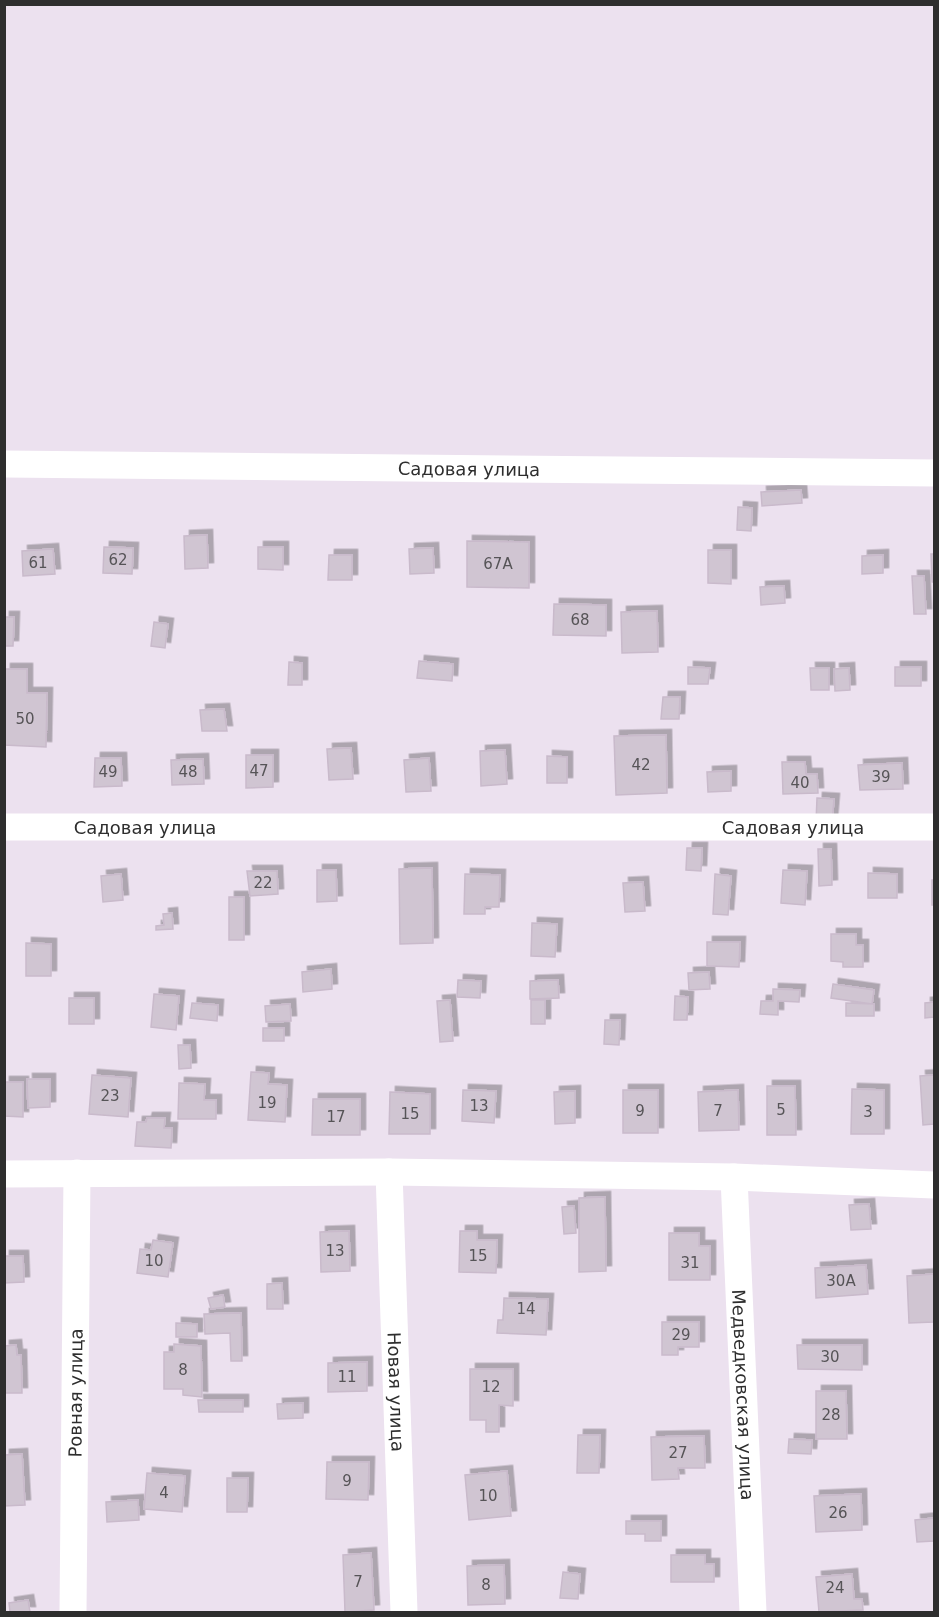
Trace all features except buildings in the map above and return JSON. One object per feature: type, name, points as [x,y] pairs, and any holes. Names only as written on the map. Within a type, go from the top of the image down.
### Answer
[{"type":"street","name":"Садовая улица","points":[[4,464],[934,473]]},
{"type":"street","name":"Садовая улица","points":[[4,827],[934,827]]},
{"type":"street","points":[[4,1174],[389,1172],[734,1176],[934,1185]]},
{"type":"street","name":"Новая улица","points":[[389,1172],[404,1612]]},
{"type":"street","name":"Ровная улица","points":[[73,1612],[77,1173]]},
{"type":"street","name":"Медведковская улица","points":[[734,1176],[753,1612]]}]
